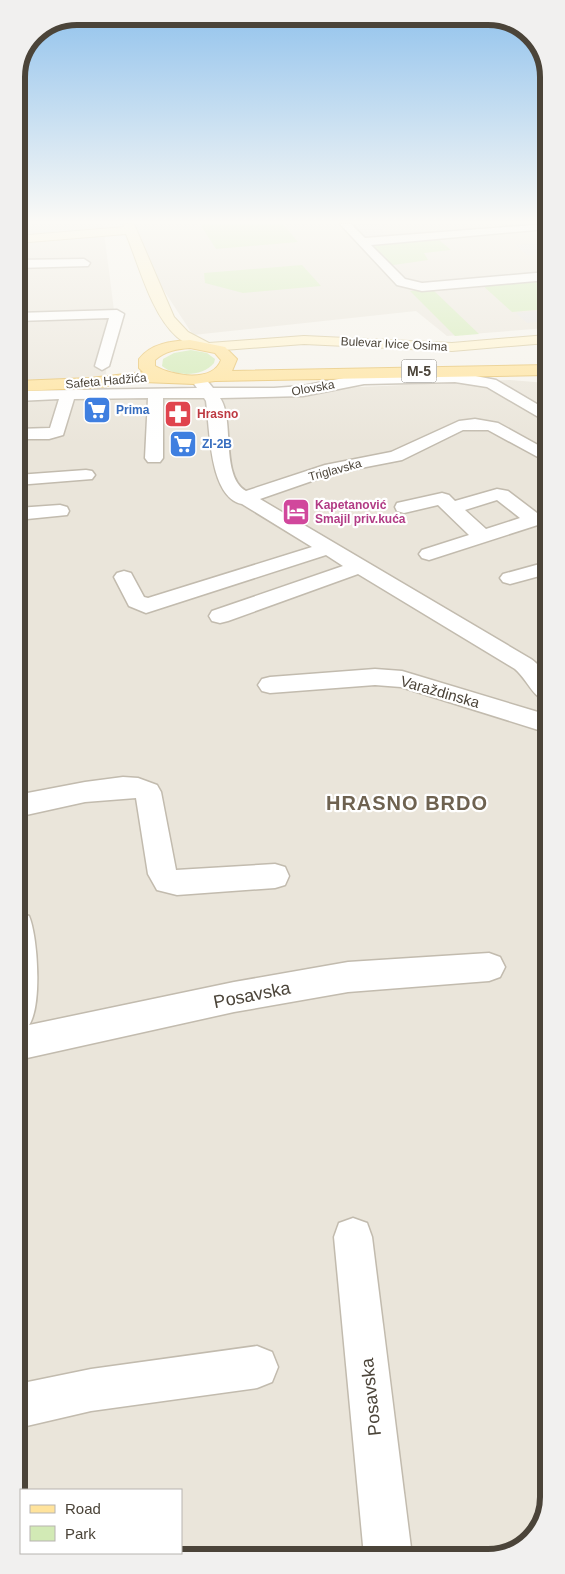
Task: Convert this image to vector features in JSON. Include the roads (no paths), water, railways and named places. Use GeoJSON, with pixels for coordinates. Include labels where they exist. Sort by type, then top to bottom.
{"type":"FeatureCollection","features":[{"type":"Feature","properties":{"kind":"main road"},"geometry":{"type":"LineString","coordinates":[[159,297],[168,319],[183,335],[207,346]]}},
{"type":"Feature","properties":{"kind":"main road"},"geometry":{"type":"LineString","coordinates":[[165,348],[168,339],[168,319]]}},
{"type":"Feature","properties":{"kind":"main road","name":"Bulevar Ivice Osima"},"geometry":{"type":"LineString","coordinates":[[207,346],[304,340],[452,347],[540,340]]}},
{"type":"Feature","properties":{"kind":"main road","name":"M-5"},"geometry":{"type":"LineString","coordinates":[[146,362],[154,353],[165,348],[190,344],[220,350],[229,362],[248,371],[290,374]]}},
{"type":"Feature","properties":{"kind":"main road","name":"Bulevar Ivice Osima"},"geometry":{"type":"LineString","coordinates":[[229,362],[246,352],[286,348],[460,354],[540,348]]}},
{"type":"Feature","properties":{"kind":"main road"},"geometry":{"type":"LineString","coordinates":[[146,362],[147,368],[153,374],[163,378]]}},
{"type":"Feature","properties":{"kind":"main road","name":"Safeta Hadžića"},"geometry":{"type":"LineString","coordinates":[[25,407],[50,385],[118,373],[146,362]]}},
{"type":"Feature","properties":{"kind":"main road"},"geometry":{"type":"LineString","coordinates":[[205,378],[219,373],[229,362]]}},
{"type":"Feature","properties":{"kind":"main road","name":"M-5"},"geometry":{"type":"LineString","coordinates":[[163,378],[540,370]]}},
{"type":"Feature","properties":{"kind":"main road","name":"Safeta Hadžića"},"geometry":{"type":"LineString","coordinates":[[50,385],[143,377],[163,378]]}},
{"type":"Feature","properties":{"kind":"street"},"geometry":{"type":"LineString","coordinates":[[25,317],[117,314],[102,366]]}},
{"type":"Feature","properties":{"kind":"street"},"geometry":{"type":"LineString","coordinates":[[290,374],[303,391]]}},
{"type":"Feature","properties":{"kind":"street","name":"Olovska"},"geometry":{"type":"LineString","coordinates":[[25,409],[68,394],[211,394],[303,391],[364,379],[445,376],[469,378],[498,386],[517,401],[540,413]]}},
{"type":"Feature","properties":{"kind":"street"},"geometry":{"type":"LineString","coordinates":[[205,378],[214,401],[224,471],[230,490],[242,499],[329,548],[523,664],[532,671],[540,682]]}},
{"type":"Feature","properties":{"kind":"street"},"geometry":{"type":"LineString","coordinates":[[25,415],[49,434],[57,431],[68,394]]}},
{"type":"Feature","properties":{"kind":"street"},"geometry":{"type":"LineString","coordinates":[[154,458],[154,402],[157,394]]}},
{"type":"Feature","properties":{"kind":"street","name":"Triglavska"},"geometry":{"type":"LineString","coordinates":[[242,499],[331,469],[396,456],[458,426],[467,424],[492,426],[540,454]]}},
{"type":"Feature","properties":{"kind":"street"},"geometry":{"type":"LineString","coordinates":[[25,435],[28,449]]}},
{"type":"Feature","properties":{"kind":"street"},"geometry":{"type":"LineString","coordinates":[[25,479],[86,475]]}},
{"type":"Feature","properties":{"kind":"street"},"geometry":{"type":"LineString","coordinates":[[452,508],[497,494],[502,495],[540,517]]}},
{"type":"Feature","properties":{"kind":"street"},"geometry":{"type":"LineString","coordinates":[[404,507],[438,498],[445,501],[483,537]]}},
{"type":"Feature","properties":{"kind":"street"},"geometry":{"type":"LineString","coordinates":[[25,513],[60,511]]}},
{"type":"Feature","properties":{"kind":"street"},"geometry":{"type":"LineString","coordinates":[[429,554],[540,518]]}},
{"type":"Feature","properties":{"kind":"street"},"geometry":{"type":"LineString","coordinates":[[124,577],[136,601],[146,606],[329,548]]}},
{"type":"Feature","properties":{"kind":"street"},"geometry":{"type":"LineString","coordinates":[[220,616],[359,567]]}},
{"type":"Feature","properties":{"kind":"street"},"geometry":{"type":"LineString","coordinates":[[510,578],[540,570]]}},
{"type":"Feature","properties":{"kind":"street","name":"Varaždinska"},"geometry":{"type":"LineString","coordinates":[[270,685],[375,677],[402,679],[540,722]]}},
{"type":"Feature","properties":{"kind":"street"},"geometry":{"type":"LineString","coordinates":[[25,804],[104,789],[135,786],[143,788],[148,792],[162,874],[167,881],[177,883],[275,876]]}},
{"type":"Feature","properties":{"kind":"street","name":"Posavska"},"geometry":{"type":"LineString","coordinates":[[25,1042],[234,997],[348,977],[489,967]]}},
{"type":"Feature","properties":{"kind":"street","name":"Posavska"},"geometry":{"type":"LineString","coordinates":[[354,1237],[387,1549]]}},
{"type":"Feature","properties":{"kind":"street"},"geometry":{"type":"LineString","coordinates":[[25,1404],[91,1390],[257,1367]]}},
{"type":"Feature","properties":{"kind":"place","name":"Prima"},"geometry":{"type":"Point","coordinates":[97,410]}},
{"type":"Feature","properties":{"kind":"place","name":"Hrasno"},"geometry":{"type":"Point","coordinates":[178,414]}},
{"type":"Feature","properties":{"kind":"place","name":"ZI-2B"},"geometry":{"type":"Point","coordinates":[183,444]}},
{"type":"Feature","properties":{"kind":"place","name":"Kapetanović Smajil priv.kuća"},"geometry":{"type":"Point","coordinates":[296,512]}},
{"type":"Feature","properties":{"kind":"district","name":"HRASNO BRDO"},"geometry":{"type":"Point","coordinates":[407,803]}}]}
